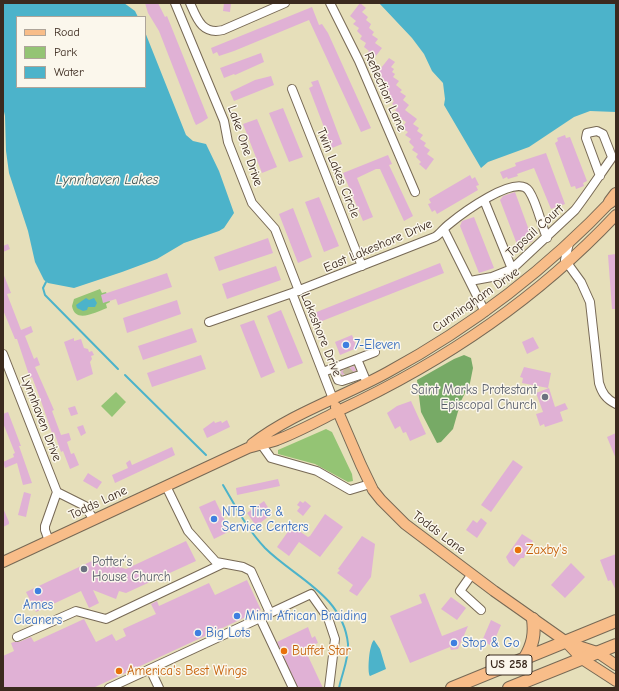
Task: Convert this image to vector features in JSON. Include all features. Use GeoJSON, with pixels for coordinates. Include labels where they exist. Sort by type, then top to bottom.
{"type":"FeatureCollection","features":[{"type":"Feature","properties":{"kind":"highway"},"geometry":{"type":"LineString","coordinates":[[525,658],[533,640],[533,619]]}},
{"type":"Feature","properties":{"kind":"highway","name":"US 258"},"geometry":{"type":"LineString","coordinates":[[452,688],[616,621]]}},
{"type":"Feature","properties":{"kind":"highway","name":"US 258"},"geometry":{"type":"LineString","coordinates":[[509,688],[616,645]]}},
{"type":"Feature","properties":{"kind":"main road","name":"Cunningham Drive"},"geometry":{"type":"LineString","coordinates":[[333,399],[365,378],[437,344],[517,289],[569,243],[614,197]]}},
{"type":"Feature","properties":{"kind":"main road","name":"Cunningham Drive"},"geometry":{"type":"LineString","coordinates":[[337,412],[387,387],[476,335],[528,296],[567,264],[616,215]]}},
{"type":"Feature","properties":{"kind":"main road","name":"Todds Lane"},"geometry":{"type":"LineString","coordinates":[[248,448],[270,430],[333,399],[337,412],[370,484],[381,500],[405,524],[565,641]]}},
{"type":"Feature","properties":{"kind":"main road","name":"Todds Lane"},"geometry":{"type":"LineString","coordinates":[[3,562],[248,448],[277,440],[337,412]]}},
{"type":"Feature","properties":{"kind":"main road"},"geometry":{"type":"LineString","coordinates":[[565,641],[597,652],[616,664]]}},
{"type":"Feature","properties":{"kind":"main road"},"geometry":{"type":"LineString","coordinates":[[565,641],[582,658],[616,682]]}},
{"type":"Feature","properties":{"kind":"street","name":"Lake One Drive"},"geometry":{"type":"LineString","coordinates":[[175,3],[224,121],[228,142],[252,203],[275,229],[296,292]]}},
{"type":"Feature","properties":{"kind":"street"},"geometry":{"type":"LineString","coordinates":[[190,3],[201,26],[213,31],[223,30],[285,3]]}},
{"type":"Feature","properties":{"kind":"street","name":"Reflection Lane"},"geometry":{"type":"LineString","coordinates":[[330,3],[359,61],[415,192]]}},
{"type":"Feature","properties":{"kind":"street","name":"Twin Lakes Circle"},"geometry":{"type":"LineString","coordinates":[[292,89],[362,266]]}},
{"type":"Feature","properties":{"kind":"street","name":"Topsail Court"},"geometry":{"type":"LineString","coordinates":[[470,281],[492,277],[512,269],[547,238],[575,210],[600,176],[612,157],[603,134],[594,131],[587,133],[586,138],[600,176]]}},
{"type":"Feature","properties":{"kind":"street","name":"East Lakeshore Drive"},"geometry":{"type":"LineString","coordinates":[[296,292],[434,237],[484,200],[510,188],[520,186],[529,191],[547,238]]}},
{"type":"Feature","properties":{"kind":"street"},"geometry":{"type":"LineString","coordinates":[[484,200],[512,269]]}},
{"type":"Feature","properties":{"kind":"street"},"geometry":{"type":"LineString","coordinates":[[444,230],[485,312]]}},
{"type":"Feature","properties":{"kind":"street"},"geometry":{"type":"LineString","coordinates":[[569,243],[565,257],[567,264],[587,291],[592,318],[598,383],[602,393],[608,400],[616,404]]}},
{"type":"Feature","properties":{"kind":"street","name":"Lakeshore Drive"},"geometry":{"type":"LineString","coordinates":[[209,322],[296,292],[333,399]]}},
{"type":"Feature","properties":{"kind":"street"},"geometry":{"type":"LineString","coordinates":[[333,368],[338,380],[346,381],[348,371],[356,359],[375,352]]}},
{"type":"Feature","properties":{"kind":"street","name":"Lynnhaven Drive"},"geometry":{"type":"LineString","coordinates":[[3,354],[57,492]]}},
{"type":"Feature","properties":{"kind":"street"},"geometry":{"type":"LineString","coordinates":[[356,359],[365,378]]}},
{"type":"Feature","properties":{"kind":"street"},"geometry":{"type":"LineString","coordinates":[[323,372],[333,368],[348,371],[365,378]]}},
{"type":"Feature","properties":{"kind":"street"},"geometry":{"type":"LineString","coordinates":[[261,444],[271,458],[317,471],[350,490],[370,484]]}},
{"type":"Feature","properties":{"kind":"street"},"geometry":{"type":"LineString","coordinates":[[166,486],[188,532],[216,562],[243,567],[251,571],[270,613]]}},
{"type":"Feature","properties":{"kind":"street"},"geometry":{"type":"LineString","coordinates":[[49,541],[45,530],[57,492],[85,506],[94,520]]}},
{"type":"Feature","properties":{"kind":"street"},"geometry":{"type":"LineString","coordinates":[[17,637],[76,611],[106,619],[222,564]]}},
{"type":"Feature","properties":{"kind":"street"},"geometry":{"type":"LineString","coordinates":[[472,574],[460,591],[481,610]]}},
{"type":"Feature","properties":{"kind":"street"},"geometry":{"type":"LineString","coordinates":[[109,688],[311,594],[328,618],[335,639],[329,688]]}},
{"type":"Feature","properties":{"kind":"street"},"geometry":{"type":"LineString","coordinates":[[260,618],[293,688]]}},
{"type":"Feature","properties":{"kind":"street"},"geometry":{"type":"LineString","coordinates":[[150,669],[159,688]]}},
{"type":"Feature","properties":{"kind":"green space"},"geometry":{"type":"Polygon","coordinates":[[[100,289],[102,293],[106,292],[110,302],[106,304],[107,308],[92,314],[81,316],[74,311],[72,306],[74,299],[100,289]]]}},
{"type":"Feature","properties":{"kind":"green space"},"geometry":{"type":"Polygon","coordinates":[[[464,355],[471,358],[473,368],[470,383],[461,401],[453,429],[441,442],[437,443],[421,412],[417,380],[464,355]]]}},
{"type":"Feature","properties":{"kind":"green space"},"geometry":{"type":"Polygon","coordinates":[[[116,392],[126,402],[112,417],[101,406],[116,392]]]}},
{"type":"Feature","properties":{"kind":"green space"},"geometry":{"type":"Polygon","coordinates":[[[326,429],[332,432],[352,474],[353,481],[348,482],[315,464],[278,454],[278,450],[326,429]]]}},
{"type":"Feature","properties":{"kind":"water","name":"Lynnhaven Lakes"},"geometry":{"type":"Polygon","coordinates":[[[3,3],[124,3],[135,11],[138,16],[16,16],[16,88],[146,88],[146,35],[186,135],[193,141],[206,144],[219,171],[234,213],[224,228],[219,231],[184,243],[157,259],[74,288],[48,283],[44,280],[35,262],[28,231],[9,173],[3,107],[3,3]]]}},
{"type":"Feature","properties":{"kind":"water"},"geometry":{"type":"Polygon","coordinates":[[[379,3],[616,3],[616,112],[590,111],[574,117],[529,147],[488,162],[481,168],[444,105],[445,99],[443,83],[432,71],[424,54],[412,38],[379,3]]]}},
{"type":"Feature","properties":{"kind":"water"},"geometry":{"type":"Polygon","coordinates":[[[86,298],[89,300],[94,298],[97,303],[95,307],[88,307],[87,310],[83,311],[77,308],[76,305],[86,298]]]}},
{"type":"Feature","properties":{"kind":"water"},"geometry":{"type":"Polygon","coordinates":[[[374,640],[380,649],[386,669],[370,676],[369,658],[374,640]]]}},
{"type":"Feature","properties":{"kind":"building"},"geometry":{"type":"Polygon","coordinates":[[[145,3],[158,3],[165,17],[167,16],[208,118],[196,125],[159,31],[148,13],[145,3]]]}},
{"type":"Feature","properties":{"kind":"building"},"geometry":{"type":"Polygon","coordinates":[[[224,3],[231,3],[230,12],[223,11],[224,3]]]}},
{"type":"Feature","properties":{"kind":"building"},"geometry":{"type":"Polygon","coordinates":[[[360,3],[366,8],[362,12],[368,17],[366,20],[371,24],[369,28],[374,32],[372,35],[378,39],[375,43],[382,48],[372,61],[368,58],[370,56],[367,53],[369,51],[364,47],[366,43],[360,39],[362,36],[357,31],[359,28],[353,24],[356,21],[350,16],[360,3]]]}},
{"type":"Feature","properties":{"kind":"building"},"geometry":{"type":"Polygon","coordinates":[[[312,7],[319,25],[322,24],[328,33],[371,128],[361,132],[309,20],[234,51],[219,56],[217,52],[213,54],[211,48],[312,7]]]}},
{"type":"Feature","properties":{"kind":"building"},"geometry":{"type":"Polygon","coordinates":[[[261,53],[264,62],[235,75],[234,74],[224,78],[220,68],[261,53]]]}},
{"type":"Feature","properties":{"kind":"building"},"geometry":{"type":"Polygon","coordinates":[[[389,58],[395,62],[391,67],[394,69],[392,72],[395,74],[393,77],[399,81],[396,85],[402,90],[400,92],[406,96],[403,100],[409,105],[405,110],[417,119],[413,124],[419,128],[417,131],[423,135],[420,139],[426,143],[424,146],[430,150],[427,154],[434,159],[426,170],[419,164],[421,162],[416,157],[418,154],[412,150],[414,147],[409,142],[411,139],[405,135],[408,132],[402,128],[406,122],[397,116],[399,113],[395,111],[397,108],[392,104],[394,101],[388,97],[390,93],[384,89],[386,85],[381,81],[383,78],[377,73],[389,58]]]}},
{"type":"Feature","properties":{"kind":"building"},"geometry":{"type":"Polygon","coordinates":[[[271,76],[274,85],[234,101],[230,92],[255,80],[271,76]]]}},
{"type":"Feature","properties":{"kind":"building"},"geometry":{"type":"Polygon","coordinates":[[[318,80],[342,144],[332,148],[309,88],[313,86],[311,82],[318,80]]]}},
{"type":"Feature","properties":{"kind":"building"},"geometry":{"type":"Polygon","coordinates":[[[283,108],[303,157],[289,162],[269,113],[283,108]]]}},
{"type":"Feature","properties":{"kind":"building"},"geometry":{"type":"Polygon","coordinates":[[[257,119],[277,167],[262,173],[243,124],[257,119]]]}},
{"type":"Feature","properties":{"kind":"building"},"geometry":{"type":"Polygon","coordinates":[[[565,135],[566,138],[570,137],[587,181],[583,183],[584,186],[576,189],[575,186],[571,187],[555,143],[558,141],[557,138],[565,135]]]}},
{"type":"Feature","properties":{"kind":"building"},"geometry":{"type":"Polygon","coordinates":[[[546,153],[565,204],[551,209],[534,168],[508,179],[507,177],[503,179],[500,172],[516,166],[515,163],[546,153]]]}},
{"type":"Feature","properties":{"kind":"building"},"geometry":{"type":"Polygon","coordinates":[[[388,155],[392,164],[389,165],[413,216],[404,221],[380,169],[376,169],[357,178],[373,217],[363,221],[343,173],[388,155]]]}},
{"type":"Feature","properties":{"kind":"building"},"geometry":{"type":"Polygon","coordinates":[[[470,175],[472,179],[475,177],[479,185],[476,186],[478,190],[437,214],[435,210],[432,212],[428,204],[431,203],[429,199],[470,175]]]}},
{"type":"Feature","properties":{"kind":"building"},"geometry":{"type":"Polygon","coordinates":[[[515,192],[533,241],[518,247],[500,200],[503,196],[515,192]]]}},
{"type":"Feature","properties":{"kind":"building"},"geometry":{"type":"Polygon","coordinates":[[[319,197],[339,246],[324,252],[305,202],[319,197]]]}},
{"type":"Feature","properties":{"kind":"building"},"geometry":{"type":"Polygon","coordinates":[[[293,208],[312,257],[298,263],[279,214],[293,208]]]}},
{"type":"Feature","properties":{"kind":"building"},"geometry":{"type":"Polygon","coordinates":[[[474,217],[494,268],[479,273],[460,226],[462,221],[474,217]]]}},
{"type":"Feature","properties":{"kind":"building"},"geometry":{"type":"Polygon","coordinates":[[[268,238],[273,253],[219,271],[214,257],[268,238]]]}},
{"type":"Feature","properties":{"kind":"building"},"geometry":{"type":"Polygon","coordinates":[[[8,244],[10,249],[3,252],[3,246],[8,244]]]}},
{"type":"Feature","properties":{"kind":"building"},"geometry":{"type":"Polygon","coordinates":[[[616,254],[616,309],[612,309],[608,255],[616,254]]]}},
{"type":"Feature","properties":{"kind":"building"},"geometry":{"type":"Polygon","coordinates":[[[440,263],[444,273],[317,323],[314,313],[440,263]]]}},
{"type":"Feature","properties":{"kind":"building"},"geometry":{"type":"Polygon","coordinates":[[[276,266],[281,280],[227,299],[222,284],[276,266]]]}},
{"type":"Feature","properties":{"kind":"building"},"geometry":{"type":"Polygon","coordinates":[[[3,273],[11,293],[7,294],[21,330],[31,326],[33,332],[25,336],[34,359],[37,357],[40,365],[35,367],[54,410],[52,411],[61,435],[69,433],[71,440],[67,442],[71,454],[74,453],[79,465],[70,469],[63,451],[61,452],[54,432],[52,433],[32,377],[30,378],[17,339],[15,339],[3,310],[3,273]]]}},
{"type":"Feature","properties":{"kind":"building"},"geometry":{"type":"Polygon","coordinates":[[[167,273],[172,287],[118,305],[116,299],[103,303],[101,295],[167,273]]]}},
{"type":"Feature","properties":{"kind":"building"},"geometry":{"type":"Polygon","coordinates":[[[177,300],[181,314],[127,333],[123,318],[177,300]]]}},
{"type":"Feature","properties":{"kind":"building"},"geometry":{"type":"Polygon","coordinates":[[[281,310],[303,363],[288,369],[267,316],[281,310]]]}},
{"type":"Feature","properties":{"kind":"building"},"geometry":{"type":"Polygon","coordinates":[[[254,320],[275,372],[261,378],[240,325],[254,320]]]}},
{"type":"Feature","properties":{"kind":"building"},"geometry":{"type":"Polygon","coordinates":[[[192,328],[197,342],[143,360],[138,346],[192,328]]]}},
{"type":"Feature","properties":{"kind":"building","name":"7-Eleven"},"geometry":{"type":"Polygon","coordinates":[[[352,335],[357,348],[340,355],[335,342],[352,335]]]}},
{"type":"Feature","properties":{"kind":"building"},"geometry":{"type":"Polygon","coordinates":[[[533,337],[539,348],[527,354],[522,342],[533,337]]]}},
{"type":"Feature","properties":{"kind":"building"},"geometry":{"type":"Polygon","coordinates":[[[74,338],[74,341],[81,339],[84,348],[88,349],[89,352],[92,351],[94,355],[91,356],[92,359],[90,362],[93,374],[77,381],[64,342],[74,338]]]}},
{"type":"Feature","properties":{"kind":"building"},"geometry":{"type":"Polygon","coordinates":[[[201,355],[206,369],[152,387],[147,373],[201,355]]]}},
{"type":"Feature","properties":{"kind":"building"},"geometry":{"type":"Polygon","coordinates":[[[354,366],[356,371],[342,375],[340,371],[354,366]]]}},
{"type":"Feature","properties":{"kind":"building"},"geometry":{"type":"Polygon","coordinates":[[[524,367],[551,373],[548,388],[522,383],[523,378],[520,377],[524,367]]]}},
{"type":"Feature","properties":{"kind":"building"},"geometry":{"type":"Polygon","coordinates":[[[549,388],[555,407],[565,403],[568,409],[560,412],[563,421],[545,427],[544,424],[540,426],[536,414],[543,412],[536,393],[549,388]]]}},
{"type":"Feature","properties":{"kind":"building"},"geometry":{"type":"Polygon","coordinates":[[[411,401],[426,434],[410,441],[406,432],[403,433],[400,426],[395,429],[387,413],[397,406],[411,401]]]}},
{"type":"Feature","properties":{"kind":"building"},"geometry":{"type":"Polygon","coordinates":[[[75,406],[78,414],[71,416],[68,408],[75,406]]]}},
{"type":"Feature","properties":{"kind":"building"},"geometry":{"type":"Polygon","coordinates":[[[8,412],[21,446],[19,446],[32,483],[23,485],[17,463],[5,468],[3,462],[14,457],[13,454],[15,453],[3,423],[3,414],[8,412]]]}},
{"type":"Feature","properties":{"kind":"building"},"geometry":{"type":"Polygon","coordinates":[[[227,420],[230,427],[207,438],[203,429],[214,421],[215,423],[221,421],[222,423],[227,420]]]}},
{"type":"Feature","properties":{"kind":"building"},"geometry":{"type":"Polygon","coordinates":[[[83,425],[86,433],[81,436],[77,427],[83,425]]]}},
{"type":"Feature","properties":{"kind":"building"},"geometry":{"type":"Polygon","coordinates":[[[616,433],[616,459],[607,437],[616,433]]]}},
{"type":"Feature","properties":{"kind":"building"},"geometry":{"type":"Polygon","coordinates":[[[172,447],[175,455],[115,483],[112,475],[128,468],[126,463],[130,460],[132,465],[172,447]]]}},
{"type":"Feature","properties":{"kind":"building"},"geometry":{"type":"Polygon","coordinates":[[[513,460],[523,467],[491,512],[481,505],[513,460]]]}},
{"type":"Feature","properties":{"kind":"building"},"geometry":{"type":"Polygon","coordinates":[[[88,473],[102,482],[97,489],[83,481],[88,473]]]}},
{"type":"Feature","properties":{"kind":"building"},"geometry":{"type":"Polygon","coordinates":[[[278,479],[280,486],[237,495],[236,488],[278,479]]]}},
{"type":"Feature","properties":{"kind":"building"},"geometry":{"type":"Polygon","coordinates":[[[24,492],[31,494],[26,517],[18,515],[24,492]]]}},
{"type":"Feature","properties":{"kind":"building","name":"NTB Tire & Service Centers"},"geometry":{"type":"Polygon","coordinates":[[[215,500],[230,531],[214,539],[199,507],[215,500]]]}},
{"type":"Feature","properties":{"kind":"building"},"geometry":{"type":"Polygon","coordinates":[[[264,501],[272,514],[256,526],[247,513],[264,501]]]}},
{"type":"Feature","properties":{"kind":"building"},"geometry":{"type":"Polygon","coordinates":[[[300,501],[303,503],[305,501],[311,506],[303,516],[297,511],[300,507],[297,505],[300,501]]]}},
{"type":"Feature","properties":{"kind":"building"},"geometry":{"type":"Polygon","coordinates":[[[3,508],[9,524],[3,527],[3,508]]]}},
{"type":"Feature","properties":{"kind":"building"},"geometry":{"type":"Polygon","coordinates":[[[325,514],[343,527],[320,557],[299,542],[289,556],[277,547],[292,526],[308,537],[310,536],[325,514]]]}},
{"type":"Feature","properties":{"kind":"building"},"geometry":{"type":"Polygon","coordinates":[[[481,518],[487,523],[477,538],[466,530],[473,520],[477,523],[481,518]]]}},
{"type":"Feature","properties":{"kind":"building","name":"Zaxby's"},"geometry":{"type":"Polygon","coordinates":[[[522,534],[533,541],[524,558],[521,558],[514,567],[509,563],[506,557],[522,534]]]}},
{"type":"Feature","properties":{"kind":"building"},"geometry":{"type":"Polygon","coordinates":[[[362,536],[375,544],[371,577],[357,596],[349,591],[353,585],[337,573],[340,570],[338,569],[362,536]]]}},
{"type":"Feature","properties":{"kind":"building"},"geometry":{"type":"Polygon","coordinates":[[[186,541],[196,561],[126,593],[119,591],[116,599],[93,590],[99,603],[89,608],[81,591],[36,612],[26,592],[96,559],[126,569],[186,541]]]}},
{"type":"Feature","properties":{"kind":"building"},"geometry":{"type":"Polygon","coordinates":[[[616,554],[616,591],[611,580],[608,581],[600,560],[616,554]]]}},
{"type":"Feature","properties":{"kind":"building"},"geometry":{"type":"Polygon","coordinates":[[[571,563],[585,577],[565,598],[551,585],[571,563]]]}},
{"type":"Feature","properties":{"kind":"building"},"geometry":{"type":"Polygon","coordinates":[[[247,580],[261,610],[93,688],[3,688],[3,656],[14,651],[11,643],[19,642],[31,637],[34,642],[84,619],[96,642],[112,634],[116,641],[126,636],[123,629],[156,614],[151,604],[157,601],[159,606],[209,583],[215,595],[247,580]]]}},
{"type":"Feature","properties":{"kind":"building"},"geometry":{"type":"Polygon","coordinates":[[[425,593],[442,636],[468,626],[458,649],[451,650],[450,647],[410,663],[390,616],[422,603],[419,595],[425,593]]]}},
{"type":"Feature","properties":{"kind":"building"},"geometry":{"type":"Polygon","coordinates":[[[451,597],[466,608],[457,620],[441,609],[451,597]]]}},
{"type":"Feature","properties":{"kind":"building"},"geometry":{"type":"Polygon","coordinates":[[[491,620],[501,625],[492,646],[482,641],[491,620]]]}},
{"type":"Feature","properties":{"kind":"building"},"geometry":{"type":"Polygon","coordinates":[[[308,627],[312,638],[315,636],[318,643],[315,644],[319,651],[308,656],[323,688],[298,688],[277,642],[308,627]]]}},
{"type":"Feature","properties":{"kind":"waterway"},"geometry":{"type":"LineString","coordinates":[[46,282],[43,288],[45,295],[118,369]]}},
{"type":"Feature","properties":{"kind":"waterway"},"geometry":{"type":"LineString","coordinates":[[125,375],[206,455]]}},
{"type":"Feature","properties":{"kind":"waterway"},"geometry":{"type":"LineString","coordinates":[[223,485],[247,526],[265,548],[316,589],[337,613],[344,627],[348,644],[346,661],[339,688]]}},
{"type":"Feature","properties":{"kind":"tunnel"},"geometry":{"type":"LineString","coordinates":[[345,369],[351,375]]}},
{"type":"Feature","properties":{"kind":"place","name":"7-Eleven"},"geometry":{"type":"Point","coordinates":[346,345]}},
{"type":"Feature","properties":{"kind":"place","name":"Saint Marks Protestant Episcopal Church"},"geometry":{"type":"Point","coordinates":[545,397]}},
{"type":"Feature","properties":{"kind":"place","name":"NTB Tire & Service Centers"},"geometry":{"type":"Point","coordinates":[214,519]}},
{"type":"Feature","properties":{"kind":"place","name":"Zaxby's"},"geometry":{"type":"Point","coordinates":[518,550]}},
{"type":"Feature","properties":{"kind":"place","name":"Potter’s House Church"},"geometry":{"type":"Point","coordinates":[84,569]}},
{"type":"Feature","properties":{"kind":"place","name":"Ames Cleaners"},"geometry":{"type":"Point","coordinates":[38,591]}},
{"type":"Feature","properties":{"kind":"place","name":"Mimi African Braiding"},"geometry":{"type":"Point","coordinates":[237,616]}},
{"type":"Feature","properties":{"kind":"place","name":"Big Lots"},"geometry":{"type":"Point","coordinates":[198,633]}},
{"type":"Feature","properties":{"kind":"place","name":"Stop & Go"},"geometry":{"type":"Point","coordinates":[454,643]}},
{"type":"Feature","properties":{"kind":"place","name":"Buffet Star"},"geometry":{"type":"Point","coordinates":[284,651]}},
{"type":"Feature","properties":{"kind":"place","name":"America's Best Wings"},"geometry":{"type":"Point","coordinates":[119,671]}}]}
